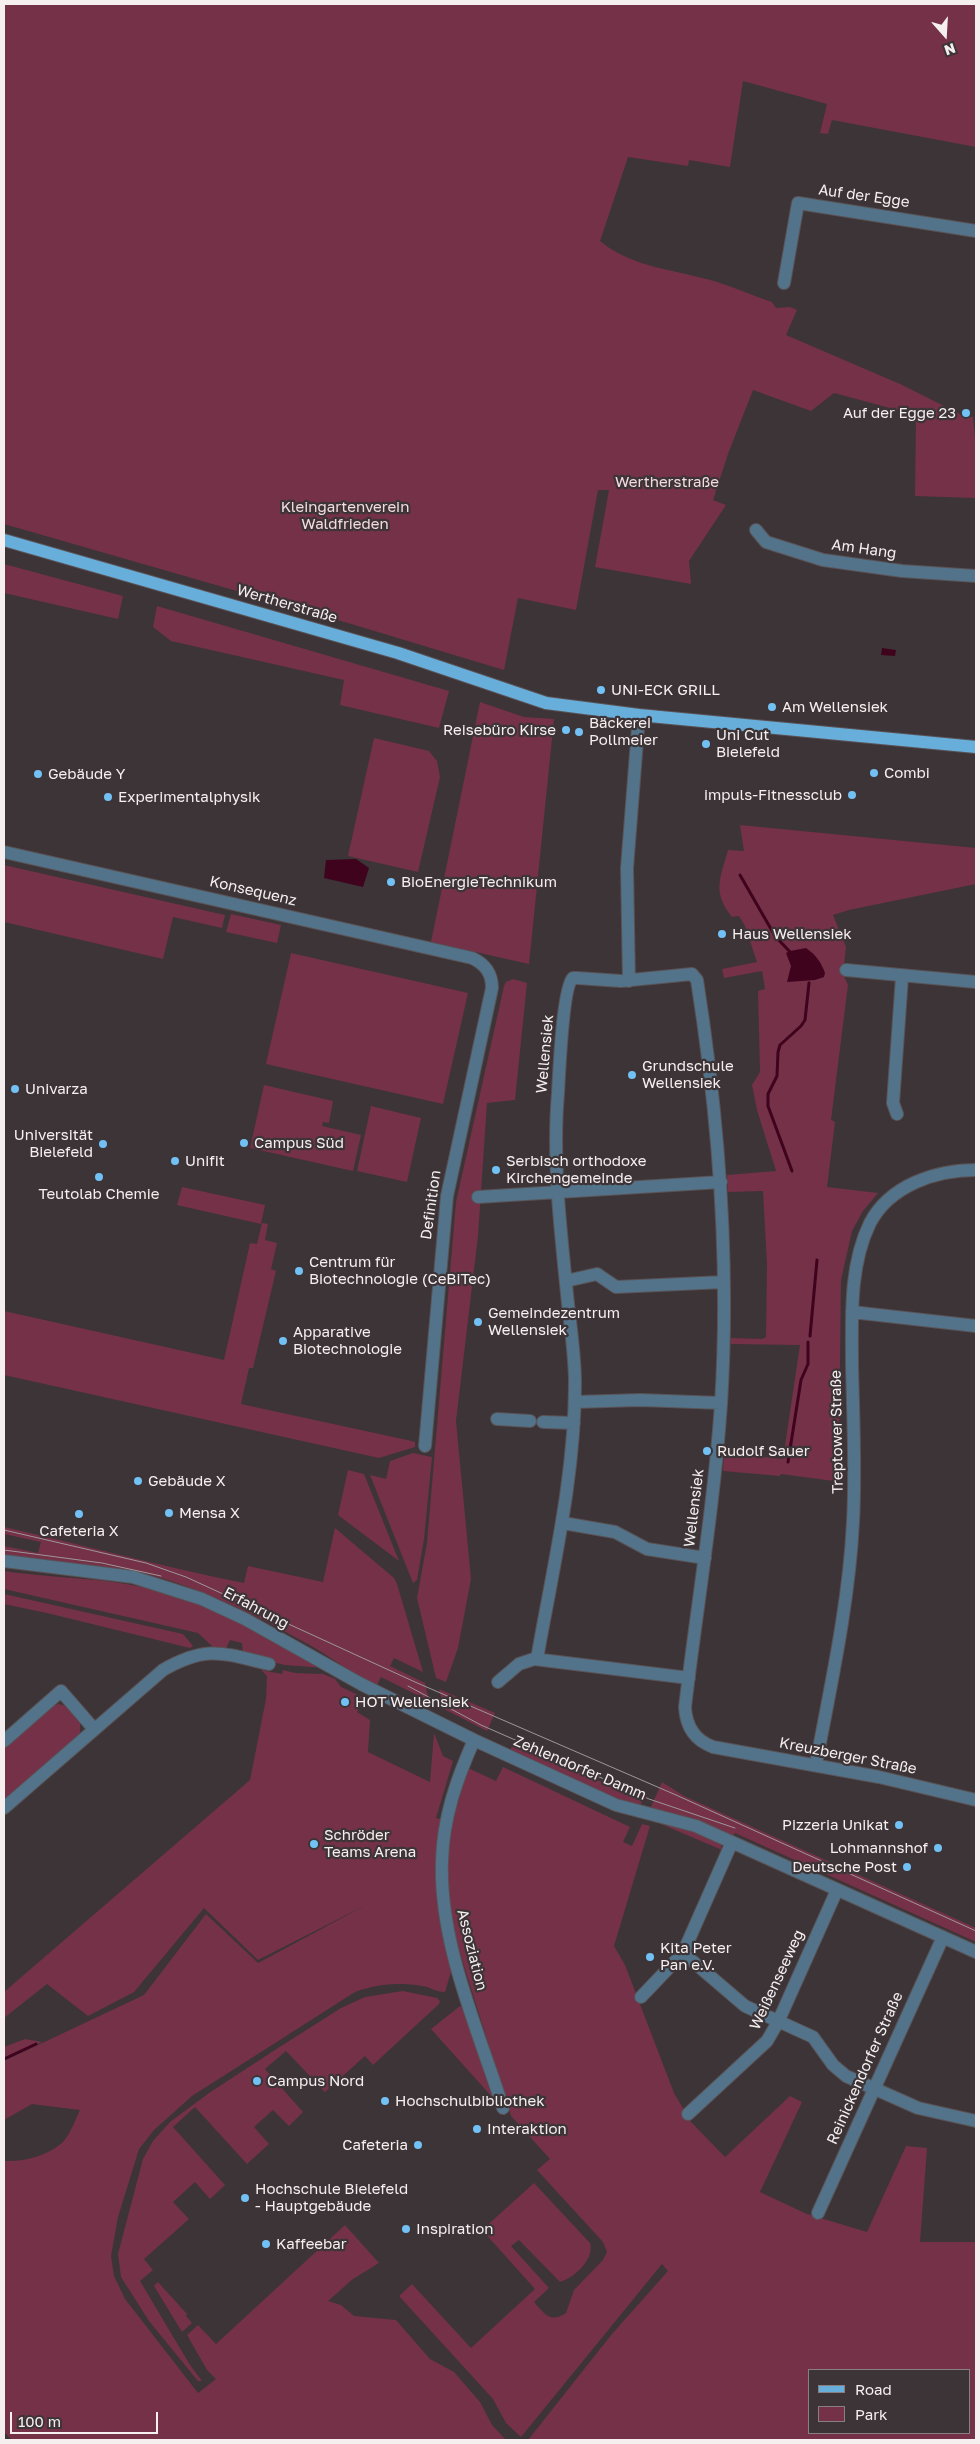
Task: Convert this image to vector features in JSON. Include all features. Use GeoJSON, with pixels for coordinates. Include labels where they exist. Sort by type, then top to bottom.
{"type":"FeatureCollection","features":[{"type":"Feature","properties":{"kind":"main road","name":"Wertherstraße"},"geometry":{"type":"LineString","coordinates":[[4,540],[398,653],[546,703],[639,715],[976,747]]}},
{"type":"Feature","properties":{"kind":"street","name":"Auf der Egge"},"geometry":{"type":"LineString","coordinates":[[784,283],[798,203],[976,230]]}},
{"type":"Feature","properties":{"kind":"street","name":"Am Hang"},"geometry":{"type":"LineString","coordinates":[[756,530],[766,542],[823,560],[902,571],[976,576]]}},
{"type":"Feature","properties":{"kind":"street"},"geometry":{"type":"LineString","coordinates":[[629,981],[628,847],[639,715]]}},
{"type":"Feature","properties":{"kind":"street","name":"Konsequenz"},"geometry":{"type":"LineString","coordinates":[[4,852],[472,958],[486,967],[489,973]]}},
{"type":"Feature","properties":{"kind":"street"},"geometry":{"type":"LineString","coordinates":[[846,970],[976,982]]}},
{"type":"Feature","properties":{"kind":"street","name":"Definition"},"geometry":{"type":"LineString","coordinates":[[425,1446],[447,1196],[492,988],[489,973]]}},
{"type":"Feature","properties":{"kind":"street","name":"Wellensiek"},"geometry":{"type":"LineString","coordinates":[[537,1659],[563,1523],[571,1462],[575,1402],[575,1369],[557,1192],[555,1122],[569,983],[573,978],[629,981],[688,973],[696,976],[711,1076],[721,1182],[724,1282],[721,1403],[705,1558],[685,1707],[688,1725],[698,1740],[712,1747]]}},
{"type":"Feature","properties":{"kind":"street"},"geometry":{"type":"LineString","coordinates":[[897,1114],[893,1103],[902,976]]}},
{"type":"Feature","properties":{"kind":"street","name":"Treptower Straße"},"geometry":{"type":"LineString","coordinates":[[816,1764],[840,1632],[853,1523],[852,1312],[857,1262],[871,1221],[888,1199],[914,1183],[935,1175],[959,1170],[976,1170]]}},
{"type":"Feature","properties":{"kind":"street"},"geometry":{"type":"LineString","coordinates":[[478,1197],[721,1182]]}},
{"type":"Feature","properties":{"kind":"street"},"geometry":{"type":"LineString","coordinates":[[566,1281],[597,1274],[616,1287],[724,1282]]}},
{"type":"Feature","properties":{"kind":"street"},"geometry":{"type":"LineString","coordinates":[[852,1312],[976,1326]]}},
{"type":"Feature","properties":{"kind":"street"},"geometry":{"type":"LineString","coordinates":[[575,1402],[640,1400],[721,1403]]}},
{"type":"Feature","properties":{"kind":"street"},"geometry":{"type":"LineString","coordinates":[[497,1419],[530,1421]]}},
{"type":"Feature","properties":{"kind":"street"},"geometry":{"type":"LineString","coordinates":[[543,1422],[574,1423]]}},
{"type":"Feature","properties":{"kind":"street","name":"Wellensiek"},"geometry":{"type":"LineString","coordinates":[[563,1523],[615,1532],[647,1549],[705,1558]]}},
{"type":"Feature","properties":{"kind":"street","name":"Erfahrung"},"geometry":{"type":"LineString","coordinates":[[4,1562],[133,1577],[189,1594],[231,1612],[353,1680],[474,1740]]}},
{"type":"Feature","properties":{"kind":"street"},"geometry":{"type":"LineString","coordinates":[[4,1808],[163,1670],[183,1658],[208,1652],[234,1652],[269,1664]]}},
{"type":"Feature","properties":{"kind":"street"},"geometry":{"type":"LineString","coordinates":[[498,1682],[519,1664],[537,1659],[688,1678]]}},
{"type":"Feature","properties":{"kind":"street"},"geometry":{"type":"LineString","coordinates":[[4,1741],[61,1691],[94,1729]]}},
{"type":"Feature","properties":{"kind":"street","name":"Zehlendorfer Damm"},"geometry":{"type":"LineString","coordinates":[[474,1740],[616,1805],[642,1814],[690,1824],[976,1952]]}},
{"type":"Feature","properties":{"kind":"street","name":"Assoziation"},"geometry":{"type":"LineString","coordinates":[[474,1740],[460,1773],[450,1806],[443,1844],[442,1881],[452,1951],[503,2108]]}},
{"type":"Feature","properties":{"kind":"street","name":"Kreuzberger Straße"},"geometry":{"type":"LineString","coordinates":[[712,1747],[816,1764],[976,1800]]}},
{"type":"Feature","properties":{"kind":"street"},"geometry":{"type":"LineString","coordinates":[[641,1996],[682,1953],[732,1842]]}},
{"type":"Feature","properties":{"kind":"street","name":"Weißenseeweg"},"geometry":{"type":"LineString","coordinates":[[688,2114],[767,2041],[778,2022],[837,1890]]}},
{"type":"Feature","properties":{"kind":"street","name":"Reinickendorfer Straße"},"geometry":{"type":"LineString","coordinates":[[818,2213],[942,1936]]}},
{"type":"Feature","properties":{"kind":"street"},"geometry":{"type":"LineString","coordinates":[[682,1953],[745,2006],[813,2037],[839,2071],[918,2108],[976,2121]]}},
{"type":"Feature","properties":{"kind":"green space","name":"Kleingartenverein Waldfrieden"},"geometry":{"type":"Polygon","coordinates":[[[4,4],[976,4],[976,147],[832,120],[828,134],[820,133],[827,104],[743,81],[730,167],[689,160],[688,166],[628,157],[600,241],[626,257],[641,263],[724,284],[772,302],[776,308],[790,307],[797,310],[786,335],[900,384],[964,416],[973,417],[976,448],[976,498],[915,496],[916,415],[834,393],[811,411],[753,390],[728,454],[713,500],[726,505],[689,561],[691,584],[595,567],[609,490],[598,490],[576,610],[518,598],[504,670],[4,524],[4,4]]]}},
{"type":"Feature","properties":{"kind":"green space"},"geometry":{"type":"Polygon","coordinates":[[[4,564],[123,596],[118,619],[4,593],[4,564]]]}},
{"type":"Feature","properties":{"kind":"green space"},"geometry":{"type":"Polygon","coordinates":[[[157,606],[449,691],[439,728],[340,705],[344,680],[171,641],[153,627],[157,606]]]}},
{"type":"Feature","properties":{"kind":"green space"},"geometry":{"type":"Polygon","coordinates":[[[480,702],[524,717],[554,719],[529,964],[431,942],[480,702]]]}},
{"type":"Feature","properties":{"kind":"green space"},"geometry":{"type":"Polygon","coordinates":[[[374,738],[429,751],[437,761],[440,777],[418,872],[348,856],[374,738]]]}},
{"type":"Feature","properties":{"kind":"green space"},"geometry":{"type":"Polygon","coordinates":[[[740,825],[976,848],[976,884],[833,915],[846,947],[843,974],[848,985],[831,1120],[835,1122],[827,1187],[878,1193],[863,1211],[852,1231],[841,1280],[839,1449],[841,1482],[781,1474],[780,1476],[723,1471],[724,1453],[783,1459],[800,1345],[731,1344],[731,1338],[762,1339],[766,1337],[767,1265],[763,1191],[728,1192],[727,1175],[776,1171],[757,1110],[752,1085],[760,1072],[758,991],[765,989],[762,971],[724,978],[722,969],[757,962],[745,926],[739,916],[732,917],[722,900],[720,892],[720,877],[728,850],[744,851],[740,825]]]}},
{"type":"Feature","properties":{"kind":"green space"},"geometry":{"type":"Polygon","coordinates":[[[4,865],[225,915],[222,928],[173,917],[163,959],[4,922],[4,865]]]}},
{"type":"Feature","properties":{"kind":"green space"},"geometry":{"type":"Polygon","coordinates":[[[231,914],[281,925],[277,943],[226,932],[231,914]]]}},
{"type":"Feature","properties":{"kind":"green space"},"geometry":{"type":"Polygon","coordinates":[[[291,953],[468,993],[443,1104],[266,1064],[291,953]]]}},
{"type":"Feature","properties":{"kind":"green space"},"geometry":{"type":"Polygon","coordinates":[[[513,979],[527,983],[515,1100],[487,1103],[478,1236],[456,1421],[471,1579],[458,1648],[446,1682],[436,1678],[417,1598],[427,1543],[456,1202],[504,986],[506,982],[513,979]]]}},
{"type":"Feature","properties":{"kind":"green space"},"geometry":{"type":"Polygon","coordinates":[[[264,1085],[333,1101],[329,1123],[323,1122],[322,1126],[361,1135],[353,1171],[250,1148],[264,1085]]]}},
{"type":"Feature","properties":{"kind":"green space"},"geometry":{"type":"Polygon","coordinates":[[[371,1106],[421,1118],[407,1182],[357,1171],[371,1106]]]}},
{"type":"Feature","properties":{"kind":"green space"},"geometry":{"type":"Polygon","coordinates":[[[182,1187],[265,1205],[261,1224],[177,1205],[182,1187]]]}},
{"type":"Feature","properties":{"kind":"green space"},"geometry":{"type":"Polygon","coordinates":[[[262,1223],[268,1224],[265,1240],[277,1243],[271,1269],[276,1271],[253,1368],[249,1368],[241,1404],[407,1440],[415,1442],[415,1447],[379,1458],[4,1375],[4,1311],[224,1360],[250,1243],[257,1244],[262,1223]]]}},
{"type":"Feature","properties":{"kind":"green space"},"geometry":{"type":"Polygon","coordinates":[[[413,1453],[432,1457],[424,1539],[417,1580],[413,1583],[370,1475],[386,1479],[390,1461],[413,1453]]]}},
{"type":"Feature","properties":{"kind":"green space"},"geometry":{"type":"Polygon","coordinates":[[[348,1470],[364,1474],[399,1561],[338,1515],[348,1470]]]}},
{"type":"Feature","properties":{"kind":"green space"},"geometry":{"type":"Polygon","coordinates":[[[4,1527],[244,1583],[248,1566],[323,1582],[335,1528],[394,1578],[423,1672],[394,1658],[390,1666],[425,1683],[429,1701],[381,1677],[376,1687],[315,1648],[272,1625],[237,1607],[183,1585],[125,1570],[44,1561],[4,1554],[4,1546],[38,1553],[41,1542],[4,1534],[4,1527]]]}},
{"type":"Feature","properties":{"kind":"green space"},"geometry":{"type":"Polygon","coordinates":[[[4,1571],[103,1581],[162,1592],[225,1616],[324,1668],[285,1665],[249,1657],[243,1654],[242,1643],[230,1640],[225,1650],[214,1648],[198,1633],[4,1589],[4,1571]]]}},
{"type":"Feature","properties":{"kind":"green space"},"geometry":{"type":"Polygon","coordinates":[[[4,1594],[183,1634],[193,1646],[190,1648],[4,1604],[4,1594]]]}},
{"type":"Feature","properties":{"kind":"green space"},"geometry":{"type":"Polygon","coordinates":[[[261,1670],[282,1674],[283,1670],[295,1673],[323,1674],[335,1679],[341,1687],[365,1698],[357,1712],[370,1720],[368,1752],[430,1782],[434,1733],[443,1756],[453,1761],[436,1818],[441,1819],[436,1860],[437,1902],[451,1972],[445,1992],[422,1986],[396,1984],[372,1987],[355,1992],[192,2096],[154,2130],[139,2149],[118,2217],[111,2256],[114,2276],[125,2299],[198,2393],[216,2379],[207,2370],[187,2335],[198,2325],[216,2344],[345,2225],[379,2263],[353,2279],[328,2301],[341,2305],[354,2316],[396,2320],[430,2359],[454,2372],[480,2402],[492,2425],[506,2440],[12,2440],[4,2432],[4,2161],[35,2157],[57,2147],[68,2135],[80,2110],[32,2104],[4,2120],[4,2061],[144,1995],[206,1914],[258,1963],[366,1905],[258,1960],[204,1908],[134,1992],[88,2016],[47,1984],[4,2018],[4,1992],[250,1780],[266,1699],[267,1676],[261,1670]]]}},
{"type":"Feature","properties":{"kind":"green space"},"geometry":{"type":"Polygon","coordinates":[[[439,1689],[495,1713],[487,1731],[444,1709],[439,1689]]]}},
{"type":"Feature","properties":{"kind":"green space"},"geometry":{"type":"Polygon","coordinates":[[[58,1704],[67,1706],[80,1722],[80,1735],[4,1803],[4,1748],[52,1706],[58,1704]]]}},
{"type":"Feature","properties":{"kind":"green space"},"geometry":{"type":"Polygon","coordinates":[[[513,1744],[643,1800],[639,1807],[617,1801],[510,1751],[513,1744]]]}},
{"type":"Feature","properties":{"kind":"green space"},"geometry":{"type":"Polygon","coordinates":[[[503,1767],[630,1827],[623,1842],[632,1846],[642,1824],[650,1826],[614,1946],[625,1965],[674,2093],[691,2122],[725,2157],[790,2096],[802,2102],[760,2192],[807,2214],[867,2232],[906,2146],[927,2148],[920,2242],[976,2242],[976,2440],[528,2440],[612,2334],[668,2271],[662,2264],[521,2437],[506,2423],[493,2399],[399,2296],[412,2284],[471,2348],[535,2289],[482,2230],[534,2183],[590,2243],[591,2249],[582,2267],[566,2280],[560,2282],[519,2240],[511,2246],[549,2288],[534,2302],[544,2313],[551,2317],[556,2317],[566,2313],[574,2290],[603,2260],[607,2252],[603,2242],[537,2170],[550,2159],[511,2116],[455,1937],[449,1900],[447,1862],[451,1827],[468,1768],[496,1781],[503,1767]]]}},
{"type":"Feature","properties":{"kind":"green space"},"geometry":{"type":"Polygon","coordinates":[[[662,1782],[684,1796],[976,1928],[976,1942],[735,1833],[733,1836],[693,1818],[650,1809],[662,1782]]]}},
{"type":"Feature","properties":{"kind":"green space"},"geometry":{"type":"Polygon","coordinates":[[[654,1821],[676,1824],[720,1841],[722,1850],[654,1821]]]}},
{"type":"Feature","properties":{"kind":"green space"},"geometry":{"type":"Polygon","coordinates":[[[403,1991],[437,1998],[440,2001],[373,2065],[365,2056],[325,2092],[286,2051],[265,2069],[303,2112],[289,2126],[273,2110],[254,2127],[269,2144],[247,2164],[195,2107],[173,2127],[225,2185],[210,2199],[195,2182],[173,2202],[189,2219],[144,2259],[153,2270],[140,2281],[190,2365],[202,2381],[198,2381],[149,2321],[121,2277],[118,2254],[143,2159],[153,2141],[170,2122],[209,2093],[278,2048],[341,2008],[365,1997],[403,1991]]]}},
{"type":"Feature","properties":{"kind":"green space"},"geometry":{"type":"Polygon","coordinates":[[[460,2006],[464,2008],[492,2097],[431,2029],[460,2006]]]}},
{"type":"Feature","properties":{"kind":"green space"},"geometry":{"type":"Polygon","coordinates":[[[25,2039],[42,2042],[4,2058],[4,2047],[25,2039]]]}},
{"type":"Feature","properties":{"kind":"green space"},"geometry":{"type":"Polygon","coordinates":[[[158,2282],[187,2314],[186,2316],[192,2323],[182,2332],[154,2286],[158,2282]]]}},
{"type":"Feature","properties":{"kind":"shaded area"},"geometry":{"type":"Polygon","coordinates":[[[882,648],[896,650],[895,656],[881,655],[882,648]]]}},
{"type":"Feature","properties":{"kind":"shaded area"},"geometry":{"type":"Polygon","coordinates":[[[356,859],[369,868],[363,887],[324,878],[326,860],[356,859]]]}},
{"type":"Feature","properties":{"kind":"shaded area"},"geometry":{"type":"Polygon","coordinates":[[[806,948],[820,962],[825,973],[824,977],[815,980],[787,982],[791,966],[786,953],[806,948]]]}},
{"type":"Feature","properties":{"kind":"waterway"},"geometry":{"type":"LineString","coordinates":[[740,875],[775,936],[791,953]]}},
{"type":"Feature","properties":{"kind":"waterway"},"geometry":{"type":"LineString","coordinates":[[792,1171],[768,1106],[768,1094],[777,1076],[780,1045],[805,1020],[809,983]]}},
{"type":"Feature","properties":{"kind":"waterway"},"geometry":{"type":"LineString","coordinates":[[810,1336],[817,1260]]}},
{"type":"Feature","properties":{"kind":"waterway"},"geometry":{"type":"LineString","coordinates":[[788,1462],[801,1380],[808,1364],[808,1342]]}},
{"type":"Feature","properties":{"kind":"waterway"},"geometry":{"type":"LineString","coordinates":[[4,2059],[36,2044]]}},
{"type":"Feature","properties":{"kind":"tram line"},"geometry":{"type":"LineString","coordinates":[[4,1530],[146,1563],[186,1577],[415,1682],[676,1795],[976,1931]]}},
{"type":"Feature","properties":{"kind":"tram line"},"geometry":{"type":"LineString","coordinates":[[4,1550],[102,1563],[161,1576]]}},
{"type":"Feature","properties":{"kind":"tram line"},"geometry":{"type":"LineString","coordinates":[[408,1686],[481,1725],[649,1799],[735,1828]]}},
{"type":"Feature","properties":{"kind":"place","name":"Auf der Egge 23"},"geometry":{"type":"Point","coordinates":[966,413]}},
{"type":"Feature","properties":{"kind":"place","name":"UNI-ECK GRILL"},"geometry":{"type":"Point","coordinates":[601,690]}},
{"type":"Feature","properties":{"kind":"place","name":"Am Wellensiek"},"geometry":{"type":"Point","coordinates":[772,707]}},
{"type":"Feature","properties":{"kind":"place","name":"Reisebüro Kirse"},"geometry":{"type":"Point","coordinates":[566,730]}},
{"type":"Feature","properties":{"kind":"place","name":"Bäckerei Pollmeier"},"geometry":{"type":"Point","coordinates":[579,732]}},
{"type":"Feature","properties":{"kind":"place","name":"Uni Cut Bielefeld"},"geometry":{"type":"Point","coordinates":[706,744]}},
{"type":"Feature","properties":{"kind":"place","name":"Combi"},"geometry":{"type":"Point","coordinates":[874,773]}},
{"type":"Feature","properties":{"kind":"place","name":"Gebäude Y"},"geometry":{"type":"Point","coordinates":[38,774]}},
{"type":"Feature","properties":{"kind":"place","name":"impuls-Fitnessclub"},"geometry":{"type":"Point","coordinates":[852,795]}},
{"type":"Feature","properties":{"kind":"place","name":"Experimentalphysik"},"geometry":{"type":"Point","coordinates":[108,797]}},
{"type":"Feature","properties":{"kind":"place","name":"BioEnergieTechnikum"},"geometry":{"type":"Point","coordinates":[391,882]}},
{"type":"Feature","properties":{"kind":"place","name":"Haus Wellensiek"},"geometry":{"type":"Point","coordinates":[722,934]}},
{"type":"Feature","properties":{"kind":"place","name":"Grundschule Wellensiek"},"geometry":{"type":"Point","coordinates":[632,1075]}},
{"type":"Feature","properties":{"kind":"place","name":"Univarza"},"geometry":{"type":"Point","coordinates":[15,1089]}},
{"type":"Feature","properties":{"kind":"place","name":"Campus Süd"},"geometry":{"type":"Point","coordinates":[244,1143]}},
{"type":"Feature","properties":{"kind":"place","name":"Universität Bielefeld"},"geometry":{"type":"Point","coordinates":[103,1144]}},
{"type":"Feature","properties":{"kind":"place","name":"Unifit"},"geometry":{"type":"Point","coordinates":[175,1161]}},
{"type":"Feature","properties":{"kind":"place","name":"Serbisch orthodoxe Kirchengemeinde"},"geometry":{"type":"Point","coordinates":[496,1170]}},
{"type":"Feature","properties":{"kind":"place","name":"Teutolab Chemie"},"geometry":{"type":"Point","coordinates":[99,1177]}},
{"type":"Feature","properties":{"kind":"place","name":"Centrum für Biotechnologie (CeBiTec)"},"geometry":{"type":"Point","coordinates":[299,1271]}},
{"type":"Feature","properties":{"kind":"place","name":"Gemeindezentrum Wellensiek"},"geometry":{"type":"Point","coordinates":[478,1322]}},
{"type":"Feature","properties":{"kind":"place","name":"Apparative Biotechnologie"},"geometry":{"type":"Point","coordinates":[283,1341]}},
{"type":"Feature","properties":{"kind":"place","name":"Rudolf Sauer"},"geometry":{"type":"Point","coordinates":[707,1451]}},
{"type":"Feature","properties":{"kind":"place","name":"Gebäude X"},"geometry":{"type":"Point","coordinates":[138,1481]}},
{"type":"Feature","properties":{"kind":"place","name":"Mensa X"},"geometry":{"type":"Point","coordinates":[169,1513]}},
{"type":"Feature","properties":{"kind":"place","name":"Cafeteria X"},"geometry":{"type":"Point","coordinates":[79,1514]}},
{"type":"Feature","properties":{"kind":"place","name":"HOT Wellensiek"},"geometry":{"type":"Point","coordinates":[345,1702]}},
{"type":"Feature","properties":{"kind":"place","name":"Pizzeria Unikat"},"geometry":{"type":"Point","coordinates":[899,1825]}},
{"type":"Feature","properties":{"kind":"place","name":"Schröder Teams Arena"},"geometry":{"type":"Point","coordinates":[314,1844]}},
{"type":"Feature","properties":{"kind":"place","name":"Lohmannshof"},"geometry":{"type":"Point","coordinates":[938,1848]}},
{"type":"Feature","properties":{"kind":"place","name":"Deutsche Post"},"geometry":{"type":"Point","coordinates":[907,1867]}},
{"type":"Feature","properties":{"kind":"place","name":"Kita Peter Pan e.V."},"geometry":{"type":"Point","coordinates":[650,1957]}},
{"type":"Feature","properties":{"kind":"place","name":"Campus Nord"},"geometry":{"type":"Point","coordinates":[257,2081]}},
{"type":"Feature","properties":{"kind":"place","name":"Hochschulbibliothek"},"geometry":{"type":"Point","coordinates":[385,2101]}},
{"type":"Feature","properties":{"kind":"place","name":"Interaktion"},"geometry":{"type":"Point","coordinates":[477,2129]}},
{"type":"Feature","properties":{"kind":"place","name":"Cafeteria"},"geometry":{"type":"Point","coordinates":[418,2145]}},
{"type":"Feature","properties":{"kind":"place","name":"Hochschule Bielefeld - Hauptgebäude"},"geometry":{"type":"Point","coordinates":[245,2198]}},
{"type":"Feature","properties":{"kind":"place","name":"Inspiration"},"geometry":{"type":"Point","coordinates":[406,2229]}},
{"type":"Feature","properties":{"kind":"place","name":"Kaffeebar"},"geometry":{"type":"Point","coordinates":[266,2244]}}]}
